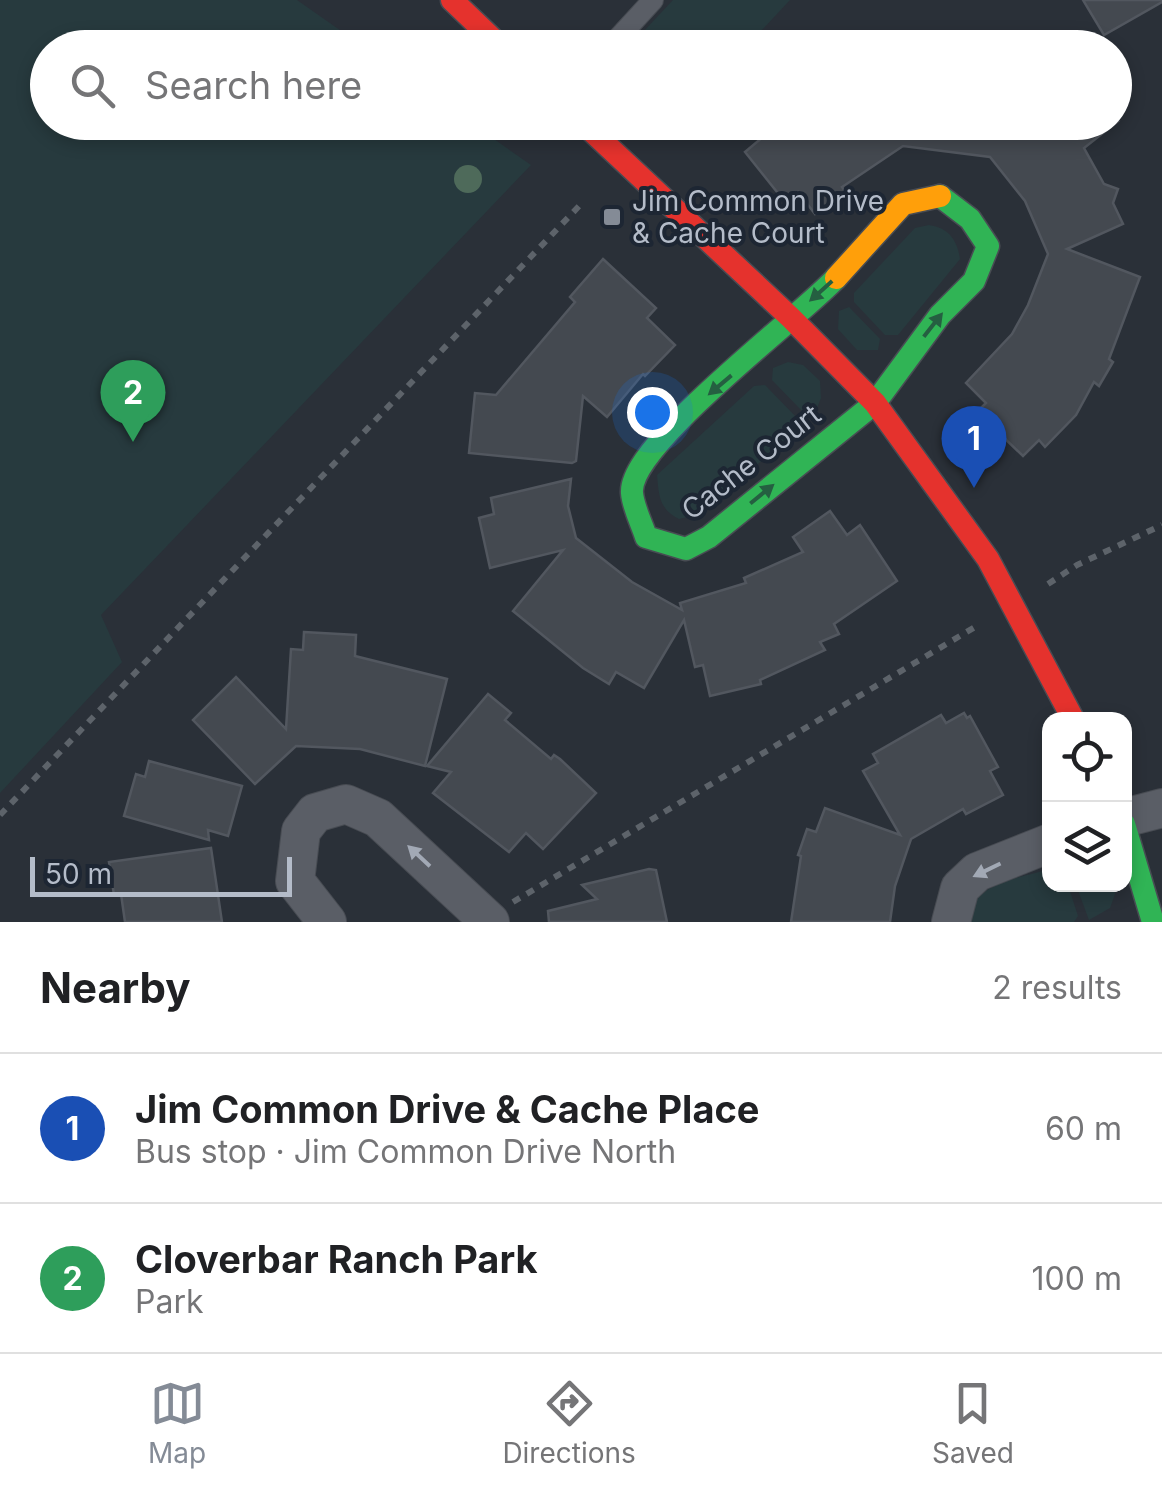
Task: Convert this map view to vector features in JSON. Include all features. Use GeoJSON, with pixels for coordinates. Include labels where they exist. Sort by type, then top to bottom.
{"type":"FeatureCollection","features":[{"type":"Feature","properties":{"kind":"street"},"geometry":{"type":"LineString","coordinates":[[452,0],[483,30]]}},
{"type":"Feature","properties":{"kind":"street"},"geometry":{"type":"LineString","coordinates":[[601,140],[791,318],[875,403],[988,559],[1068,712]]}},
{"type":"Feature","properties":{"kind":"street"},"geometry":{"type":"LineString","coordinates":[[791,318],[830,284],[903,204],[940,196],[970,218],[988,246],[974,281],[940,314],[875,403]]}},
{"type":"Feature","properties":{"kind":"street","name":"Cache Court"},"geometry":{"type":"LineString","coordinates":[[791,318],[683,416],[640,465],[631,491],[646,537],[686,549],[709,537],[875,403]]}},
{"type":"Feature","properties":{"kind":"street"},"geometry":{"type":"LineString","coordinates":[[327,922],[295,881],[301,830],[316,813],[346,804],[378,818],[488,920]]}},
{"type":"Feature","properties":{"kind":"street"},"geometry":{"type":"LineString","coordinates":[[1132,818],[1162,808]]}},
{"type":"Feature","properties":{"kind":"street"},"geometry":{"type":"LineString","coordinates":[[1132,845],[1158,921]]}},
{"type":"Feature","properties":{"kind":"street"},"geometry":{"type":"LineString","coordinates":[[951,922],[960,888],[977,872],[1042,846]]}},
{"type":"Feature","properties":{"kind":"lane"},"geometry":{"type":"LineString","coordinates":[[626,30],[653,0]]}},
{"type":"Feature","properties":{"kind":"path"},"geometry":{"type":"LineString","coordinates":[[0,815],[581,204]]}},
{"type":"Feature","properties":{"kind":"path"},"geometry":{"type":"LineString","coordinates":[[1059,576],[1162,525]]}},
{"type":"Feature","properties":{"kind":"path"},"geometry":{"type":"LineString","coordinates":[[488,920],[961,635]]}},
{"type":"Feature","properties":{"kind":"green space"},"geometry":{"type":"Polygon","coordinates":[[[0,0],[297,0],[340,30],[30,30],[30,140],[495,140],[531,165],[101,615],[122,662],[0,793],[0,0]]]}},
{"type":"Feature","properties":{"kind":"green space"},"geometry":{"type":"Polygon","coordinates":[[[673,0],[790,0],[762,30],[645,30],[673,0]]]}},
{"type":"Feature","properties":{"kind":"green space"},"geometry":{"type":"Polygon","coordinates":[[[929,225],[951,236],[960,259],[898,335],[885,335],[854,302],[854,293],[915,228],[929,225]]]}},
{"type":"Feature","properties":{"kind":"green space"},"geometry":{"type":"Polygon","coordinates":[[[849,307],[880,339],[878,350],[857,350],[838,329],[839,311],[849,307]]]}},
{"type":"Feature","properties":{"kind":"green space"},"geometry":{"type":"Polygon","coordinates":[[[788,362],[803,365],[820,381],[821,398],[815,413],[804,413],[772,380],[773,368],[788,362]]]}},
{"type":"Feature","properties":{"kind":"green space"},"geometry":{"type":"Polygon","coordinates":[[[765,385],[798,419],[796,430],[703,513],[679,519],[672,515],[661,501],[657,475],[754,386],[765,385]]]}},
{"type":"Feature","properties":{"kind":"green space"},"geometry":{"type":"Polygon","coordinates":[[[1042,871],[1042,892],[1070,892],[1078,916],[1074,922],[968,922],[978,898],[1010,880],[1042,871]]]}},
{"type":"Feature","properties":{"kind":"green space"},"geometry":{"type":"Polygon","coordinates":[[[1079,892],[1115,892],[1110,908],[1089,920],[1079,892]]]}},
{"type":"Feature","properties":{"kind":"building"},"geometry":{"type":"Polygon","coordinates":[[[1083,0],[1162,0],[1113,30],[1101,30],[1083,0]]]}},
{"type":"Feature","properties":{"kind":"building"},"geometry":{"type":"Polygon","coordinates":[[[759,140],[1094,140],[1084,148],[1104,184],[1118,189],[1113,203],[1123,224],[1067,249],[1140,277],[1109,359],[1113,362],[1099,386],[1094,382],[1076,415],[1045,447],[1039,440],[1023,456],[977,412],[986,403],[966,383],[1012,334],[1048,254],[1025,201],[990,157],[903,146],[842,187],[845,191],[815,214],[798,192],[785,202],[745,152],[759,140]]]}},
{"type":"Feature","properties":{"kind":"building"},"geometry":{"type":"Polygon","coordinates":[[[603,259],[656,308],[647,318],[675,345],[643,374],[607,417],[583,396],[576,461],[469,453],[475,393],[496,395],[575,302],[570,297],[603,259]]]}},
{"type":"Feature","properties":{"kind":"building"},"geometry":{"type":"Polygon","coordinates":[[[571,479],[568,506],[576,538],[632,582],[682,610],[680,603],[746,583],[744,578],[803,552],[793,537],[830,511],[847,535],[860,525],[897,581],[834,624],[839,634],[820,642],[825,650],[760,680],[761,684],[710,696],[703,665],[695,667],[684,620],[644,688],[616,672],[609,684],[583,668],[513,611],[563,550],[490,568],[479,518],[494,514],[491,498],[571,479]]]}},
{"type":"Feature","properties":{"kind":"building"},"geometry":{"type":"Polygon","coordinates":[[[304,632],[356,635],[355,656],[447,679],[425,766],[360,749],[296,746],[255,784],[193,720],[236,677],[286,729],[291,649],[303,650],[304,632]]]}},
{"type":"Feature","properties":{"kind":"building"},"geometry":{"type":"Polygon","coordinates":[[[488,694],[511,713],[505,720],[551,759],[554,755],[560,759],[596,793],[543,849],[526,833],[509,852],[433,793],[451,772],[427,766],[488,694]]]}},
{"type":"Feature","properties":{"kind":"building"},"geometry":{"type":"Polygon","coordinates":[[[964,713],[967,718],[970,716],[998,767],[990,771],[1003,795],[966,814],[963,809],[911,839],[895,886],[890,922],[791,922],[801,856],[798,855],[807,829],[816,832],[825,808],[900,835],[863,771],[878,763],[873,754],[941,715],[946,723],[964,713]]]}},
{"type":"Feature","properties":{"kind":"building"},"geometry":{"type":"Polygon","coordinates":[[[149,761],[242,786],[228,836],[208,830],[209,840],[124,816],[136,774],[145,777],[149,761]]]}},
{"type":"Feature","properties":{"kind":"building"},"geometry":{"type":"Polygon","coordinates":[[[211,848],[222,922],[125,922],[121,894],[114,895],[109,862],[211,848]]]}},
{"type":"Feature","properties":{"kind":"building"},"geometry":{"type":"Polygon","coordinates":[[[656,870],[667,922],[549,922],[548,911],[597,899],[582,885],[656,870]]]}},
{"type":"Feature","properties":{"kind":"traffic: fast"},"geometry":{"type":"LineString","coordinates":[[836,278],[719,382],[657,445],[638,472],[632,493],[646,537],[686,549],[709,537],[875,403],[940,315],[974,281],[988,246],[970,219],[940,196]]}},
{"type":"Feature","properties":{"kind":"traffic: fast"},"geometry":{"type":"LineString","coordinates":[[1132,851],[1153,922]]}},
{"type":"Feature","properties":{"kind":"traffic: slow"},"geometry":{"type":"LineString","coordinates":[[836,278],[903,204],[940,196]]}},
{"type":"Feature","properties":{"kind":"traffic: jam"},"geometry":{"type":"LineString","coordinates":[[452,0],[483,30]]}},
{"type":"Feature","properties":{"kind":"traffic: jam"},"geometry":{"type":"LineString","coordinates":[[601,140],[791,318],[875,403],[988,559],[1069,712]]}},
{"type":"Feature","properties":{"kind":"place","name":"Jim Common Drive & Cache Court"},"geometry":{"type":"Point","coordinates":[612,217]}},
{"type":"Feature","properties":{"kind":"place","name":"Cloverbar Ranch Park"},"geometry":{"type":"Point","coordinates":[133,442]}},
{"type":"Feature","properties":{"kind":"place","name":"Jim Common Drive & Cache Place"},"geometry":{"type":"Point","coordinates":[974,488]}}]}
